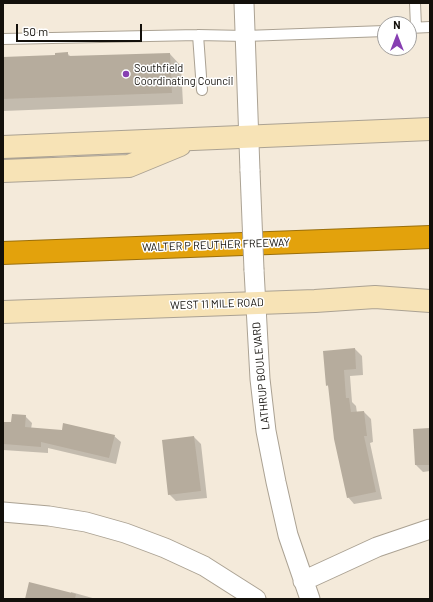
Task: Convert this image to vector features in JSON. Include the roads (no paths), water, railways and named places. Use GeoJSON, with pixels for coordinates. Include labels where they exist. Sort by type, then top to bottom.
{"type":"FeatureCollection","features":[{"type":"Feature","properties":{"kind":"highway","name":"WALTER P REUTHER FREEWAY"},"geometry":{"type":"LineString","coordinates":[[3,253],[430,237]]}},
{"type":"Feature","properties":{"kind":"main road"},"geometry":{"type":"LineString","coordinates":[[3,147],[430,129]]}},
{"type":"Feature","properties":{"kind":"main road"},"geometry":{"type":"LineString","coordinates":[[3,171],[129,166],[194,140]]}},
{"type":"Feature","properties":{"kind":"main road","name":"WEST 11 MILE ROAD"},"geometry":{"type":"LineString","coordinates":[[3,312],[375,297],[430,300]]}},
{"type":"Feature","properties":{"kind":"street","name":"LATHRUP BOULEVARD"},"geometry":{"type":"LineString","coordinates":[[244,3],[255,303],[260,379],[266,431],[288,535],[310,599]]}},
{"type":"Feature","properties":{"kind":"street"},"geometry":{"type":"LineString","coordinates":[[3,512],[49,516],[86,522],[125,533],[165,548],[204,566],[256,599]]}},
{"type":"Feature","properties":{"kind":"street"},"geometry":{"type":"LineString","coordinates":[[303,582],[377,547],[430,529]]}},
{"type":"Feature","properties":{"kind":"lane"},"geometry":{"type":"LineString","coordinates":[[414,16],[415,3]]}},
{"type":"Feature","properties":{"kind":"lane"},"geometry":{"type":"LineString","coordinates":[[417,28],[430,27]]}},
{"type":"Feature","properties":{"kind":"lane"},"geometry":{"type":"LineString","coordinates":[[3,39],[198,35],[245,36],[377,31]]}},
{"type":"Feature","properties":{"kind":"lane"},"geometry":{"type":"LineString","coordinates":[[198,35],[202,90]]}},
{"type":"Feature","properties":{"kind":"place","name":"Southfield Coordinating Council"},"geometry":{"type":"Point","coordinates":[126,74]}}]}
